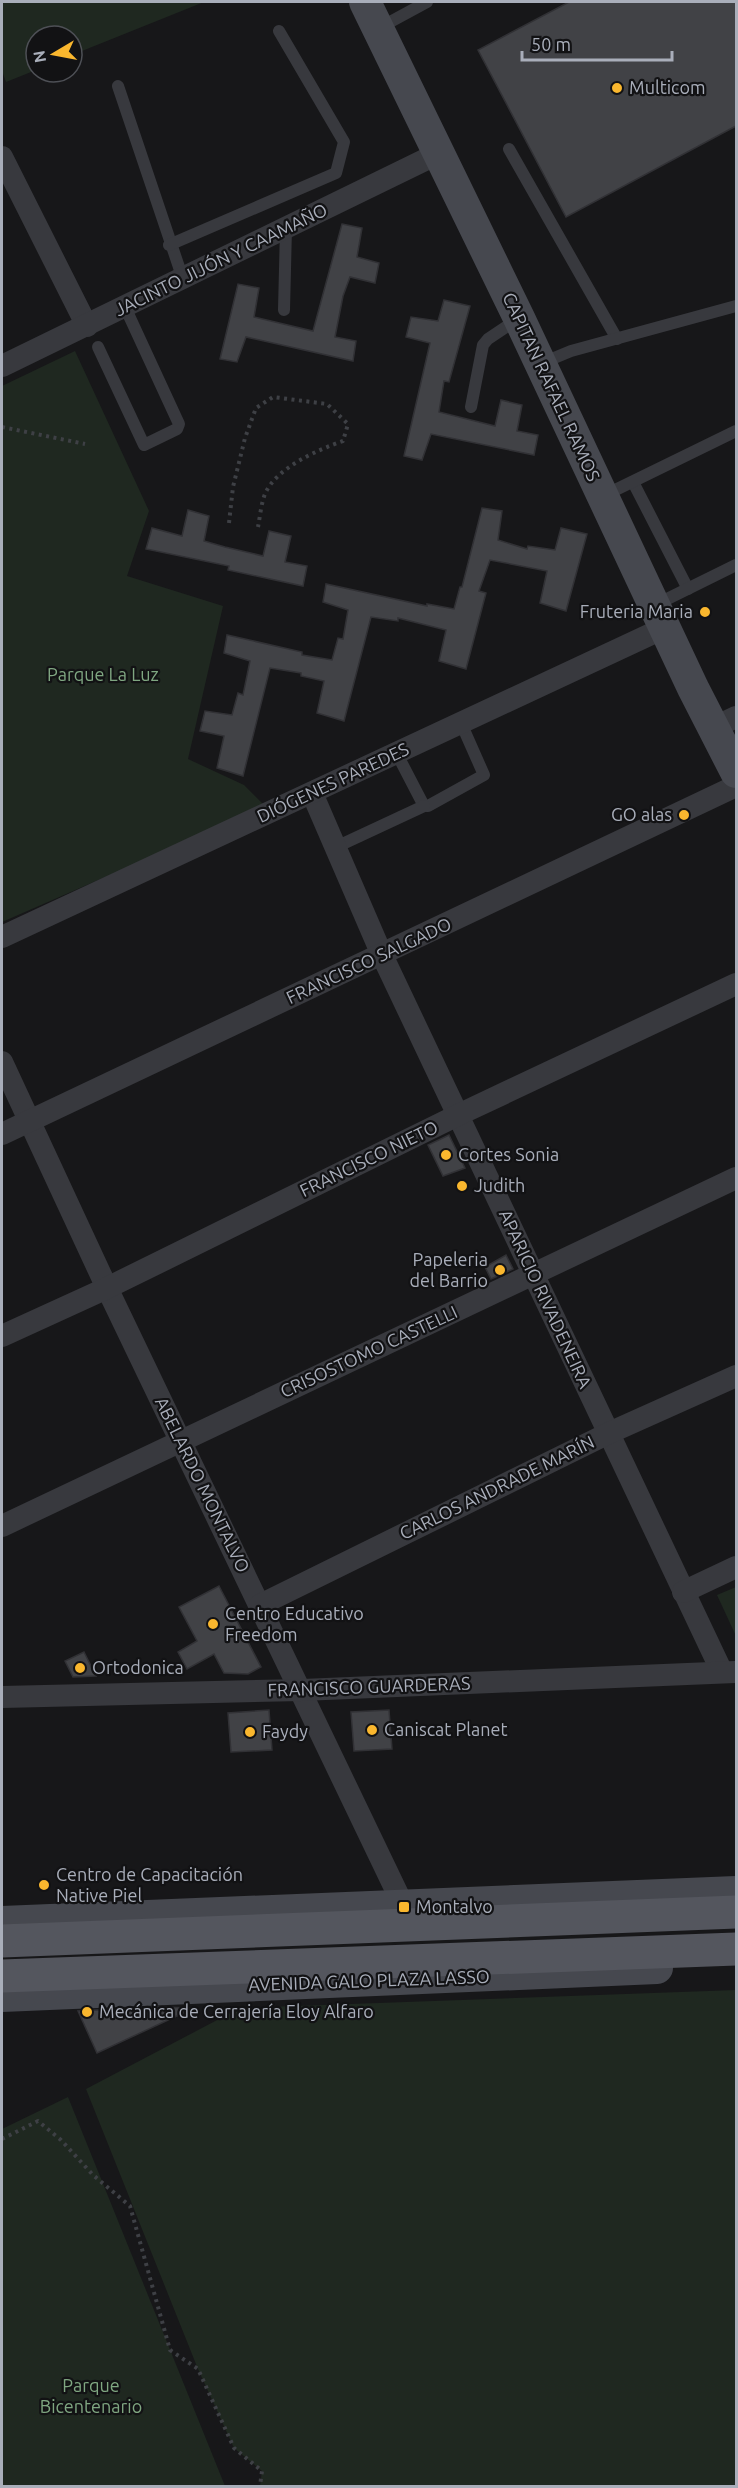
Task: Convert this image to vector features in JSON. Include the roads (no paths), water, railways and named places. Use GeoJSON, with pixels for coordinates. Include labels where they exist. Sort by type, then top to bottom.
{"type":"FeatureCollection","features":[{"type":"Feature","properties":{"kind":"main road","name":"CAPITAN RAFAEL RAMOS"},"geometry":{"type":"LineString","coordinates":[[372,15],[541,363],[659,617],[725,722],[736,772]]}},
{"type":"Feature","properties":{"kind":"main road"},"geometry":{"type":"LineString","coordinates":[[2,1922],[736,1892]]}},
{"type":"Feature","properties":{"kind":"main road"},"geometry":{"type":"LineString","coordinates":[[2,1941],[736,1912]]}},
{"type":"Feature","properties":{"kind":"main road","name":"AVENIDA GALO PLAZA LASSO"},"geometry":{"type":"LineString","coordinates":[[2,1976],[736,1949]]}},
{"type":"Feature","properties":{"kind":"main road","name":"AVENIDA GALO PLAZA LASSO"},"geometry":{"type":"LineString","coordinates":[[2,1996],[736,1965]]}},
{"type":"Feature","properties":{"kind":"street","name":"JACINTO JIJÓN Y CAAMAÑO"},"geometry":{"type":"LineString","coordinates":[[2,366],[439,153]]}},
{"type":"Feature","properties":{"kind":"street"},"geometry":{"type":"LineString","coordinates":[[3,166],[87,326]]}},
{"type":"Feature","properties":{"kind":"street","name":"DIÓGENES PAREDES"},"geometry":{"type":"LineString","coordinates":[[2,937],[461,723],[659,617]]}},
{"type":"Feature","properties":{"kind":"street","name":"FRANCISCO SALGADO"},"geometry":{"type":"LineString","coordinates":[[2,1134],[736,786]]}},
{"type":"Feature","properties":{"kind":"street","name":"APARICIO RIVADENEIRA"},"geometry":{"type":"LineString","coordinates":[[312,793],[382,955],[683,1592],[729,1672]]}},
{"type":"Feature","properties":{"kind":"street","name":"FRANCISCO NIETO"},"geometry":{"type":"LineString","coordinates":[[2,1336],[107,1288],[458,1115],[736,984]]}},
{"type":"Feature","properties":{"kind":"street","name":"ABELARDO MONTALVO"},"geometry":{"type":"LineString","coordinates":[[2,1062],[107,1288],[302,1690],[404,1907]]}},
{"type":"Feature","properties":{"kind":"street","name":"CRISOSTOMO CASTELLI"},"geometry":{"type":"LineString","coordinates":[[2,1526],[736,1178]]}},
{"type":"Feature","properties":{"kind":"street","name":"CARLOS ANDRADE MARÍN"},"geometry":{"type":"LineString","coordinates":[[260,1605],[609,1433],[736,1377]]}},
{"type":"Feature","properties":{"kind":"street"},"geometry":{"type":"LineString","coordinates":[[683,1592],[736,1567]]}},
{"type":"Feature","properties":{"kind":"street","name":"FRANCISCO GUARDERAS"},"geometry":{"type":"LineString","coordinates":[[2,1697],[302,1690],[729,1672]]}},
{"type":"Feature","properties":{"kind":"lane"},"geometry":{"type":"LineString","coordinates":[[372,15],[427,2]]}},
{"type":"Feature","properties":{"kind":"lane"},"geometry":{"type":"LineString","coordinates":[[170,245],[336,173],[344,142],[279,31]]}},
{"type":"Feature","properties":{"kind":"lane"},"geometry":{"type":"LineString","coordinates":[[118,86],[183,279]]}},
{"type":"Feature","properties":{"kind":"lane"},"geometry":{"type":"LineString","coordinates":[[509,149],[617,339]]}},
{"type":"Feature","properties":{"kind":"lane"},"geometry":{"type":"LineString","coordinates":[[284,310],[286,228]]}},
{"type":"Feature","properties":{"kind":"lane"},"geometry":{"type":"LineString","coordinates":[[541,363],[736,306]]}},
{"type":"Feature","properties":{"kind":"lane"},"geometry":{"type":"LineString","coordinates":[[98,347],[144,445],[177,429],[179,424],[125,308]]}},
{"type":"Feature","properties":{"kind":"lane"},"geometry":{"type":"LineString","coordinates":[[471,407],[483,345],[488,339],[519,318]]}},
{"type":"Feature","properties":{"kind":"lane"},"geometry":{"type":"LineString","coordinates":[[602,497],[736,431]]}},
{"type":"Feature","properties":{"kind":"lane"},"geometry":{"type":"LineString","coordinates":[[633,482],[688,589]]}},
{"type":"Feature","properties":{"kind":"lane"},"geometry":{"type":"LineString","coordinates":[[659,617],[688,589],[736,565]]}},
{"type":"Feature","properties":{"kind":"lane"},"geometry":{"type":"LineString","coordinates":[[336,847],[437,801],[484,775],[461,723]]}},
{"type":"Feature","properties":{"kind":"lane"},"geometry":{"type":"LineString","coordinates":[[397,754],[424,806]]}},
{"type":"Feature","properties":{"kind":"place","name":"Multicom"},"geometry":{"type":"Point","coordinates":[617,88]}},
{"type":"Feature","properties":{"kind":"place","name":"Fruteria Maria"},"geometry":{"type":"Point","coordinates":[705,612]}},
{"type":"Feature","properties":{"kind":"place","name":"GO alas"},"geometry":{"type":"Point","coordinates":[684,815]}},
{"type":"Feature","properties":{"kind":"place","name":"Cortes Sonia"},"geometry":{"type":"Point","coordinates":[446,1155]}},
{"type":"Feature","properties":{"kind":"place","name":"Judith"},"geometry":{"type":"Point","coordinates":[462,1186]}},
{"type":"Feature","properties":{"kind":"place","name":"Papeleria del Barrio"},"geometry":{"type":"Point","coordinates":[500,1270]}},
{"type":"Feature","properties":{"kind":"place","name":"Centro Educativo Freedom"},"geometry":{"type":"Point","coordinates":[213,1624]}},
{"type":"Feature","properties":{"kind":"place","name":"Ortodonica"},"geometry":{"type":"Point","coordinates":[80,1668]}},
{"type":"Feature","properties":{"kind":"place","name":"Caniscat Planet"},"geometry":{"type":"Point","coordinates":[372,1730]}},
{"type":"Feature","properties":{"kind":"place","name":"Faydy"},"geometry":{"type":"Point","coordinates":[250,1732]}},
{"type":"Feature","properties":{"kind":"place","name":"Centro de Capacitación Native Piel"},"geometry":{"type":"Point","coordinates":[44,1885]}},
{"type":"Feature","properties":{"kind":"place","name":"Montalvo"},"geometry":{"type":"Point","coordinates":[404,1907]}},
{"type":"Feature","properties":{"kind":"place","name":"Mecánica de Cerrajería Eloy Alfaro"},"geometry":{"type":"Point","coordinates":[87,2012]}},
{"type":"Feature","properties":{"kind":"park label","name":"Parque La Luz"},"geometry":{"type":"Point","coordinates":[103,675]}},
{"type":"Feature","properties":{"kind":"park label","name":"Parque Bicentenario"},"geometry":{"type":"Point","coordinates":[91,2396]}}]}
